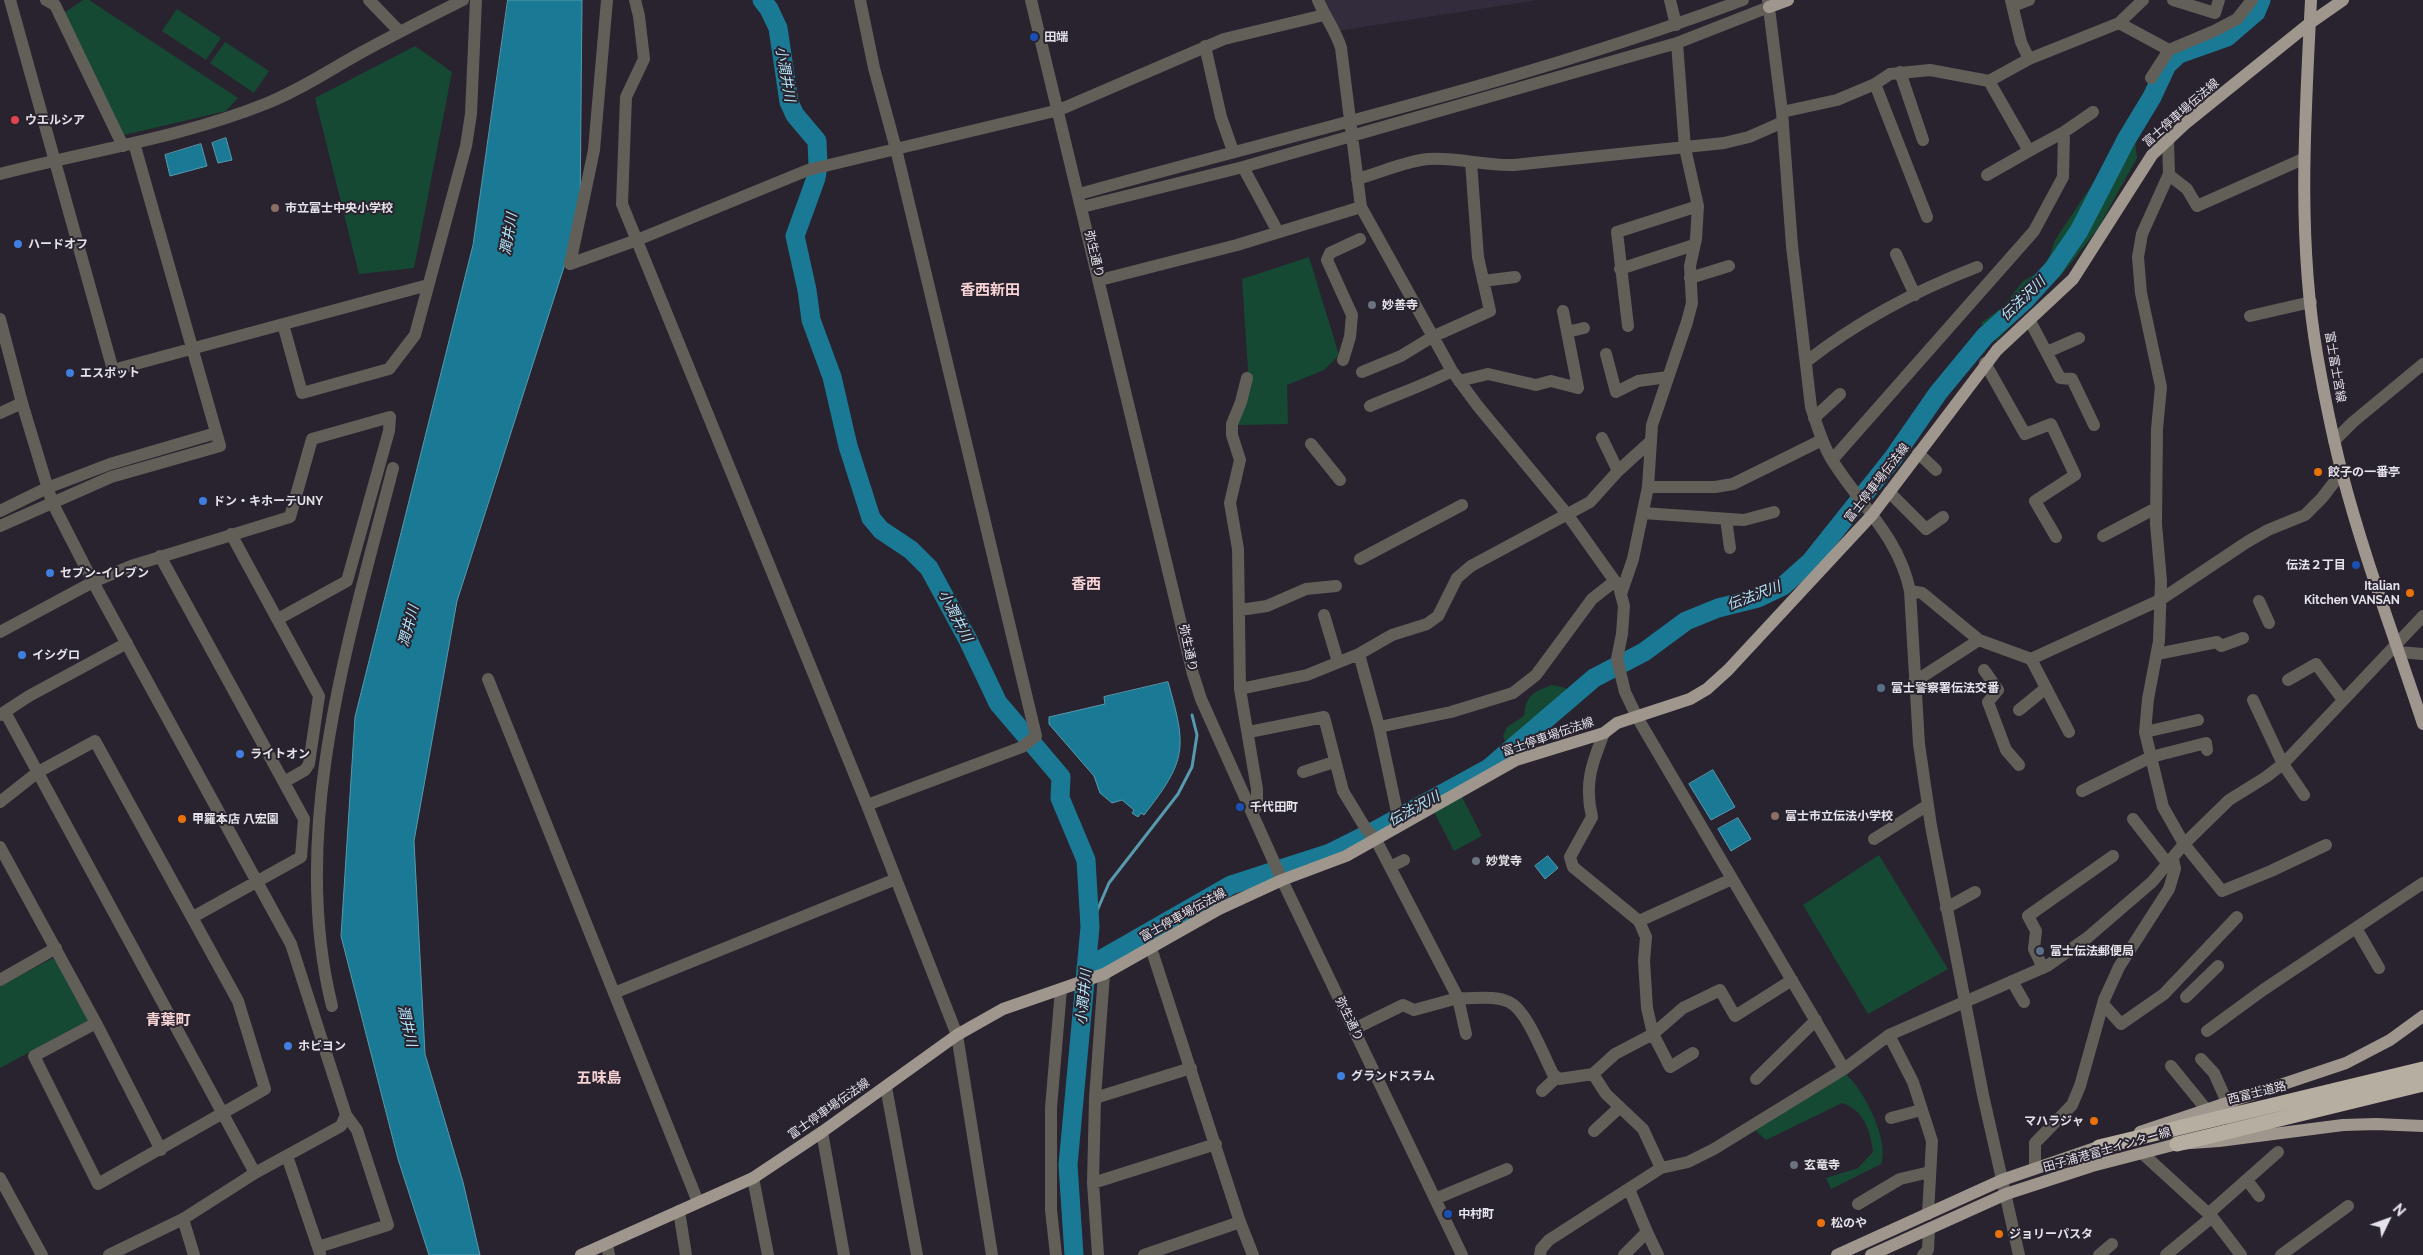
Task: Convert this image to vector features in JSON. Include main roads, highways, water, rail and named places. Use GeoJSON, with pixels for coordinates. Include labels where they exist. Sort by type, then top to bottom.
{"type":"FeatureCollection","features":[{"type":"Feature","properties":{"kind":"highway","name":"西富士道路"},"geometry":{"type":"LineString","coordinates":[[2099,1147],[2423,1068]]}},
{"type":"Feature","properties":{"kind":"highway"},"geometry":{"type":"LineString","coordinates":[[2177,1144],[2423,1084]]}},
{"type":"Feature","properties":{"kind":"main road"},"geometry":{"type":"LineString","coordinates":[[1768,4],[1788,0]]}},
{"type":"Feature","properties":{"kind":"main road","name":"富士富士宮線"},"geometry":{"type":"LineString","coordinates":[[2311,0],[2303,159],[2306,252],[2317,353],[2342,472],[2423,724]]}},
{"type":"Feature","properties":{"kind":"main road","name":"富士停車場伝法線"},"geometry":{"type":"LineString","coordinates":[[580,1255],[608,1249],[679,1211],[753,1178],[822,1132],[957,1035],[1003,1008],[1100,976],[1219,909],[1282,880],[1346,856],[1371,835],[1401,817],[1516,760],[1604,732],[1617,723],[1690,699],[1707,689],[1728,670],[1889,492],[1985,363],[2073,279],[2110,224],[2152,155],[2168,139],[2310,24],[2343,0]]}},
{"type":"Feature","properties":{"kind":"main road"},"geometry":{"type":"LineString","coordinates":[[2390,1040],[2423,1016]]}},
{"type":"Feature","properties":{"kind":"main road"},"geometry":{"type":"LineString","coordinates":[[2390,1040],[2423,1024]]}},
{"type":"Feature","properties":{"kind":"main road","name":"田子浦港富士インター線"},"geometry":{"type":"LineString","coordinates":[[1837,1255],[2002,1180],[2035,1167],[2346,1063],[2390,1040]]}},
{"type":"Feature","properties":{"kind":"main road","name":"田子浦港富士インター線"},"geometry":{"type":"LineString","coordinates":[[1871,1255],[2006,1194],[2092,1166],[2177,1144],[2219,1141],[2343,1125],[2423,1126]]}},
{"type":"Feature","properties":{"kind":"water","name":"潤井川"},"geometry":{"type":"Polygon","coordinates":[[[508,0],[582,0],[580,217],[457,601],[414,841],[425,1054],[463,1182],[480,1255],[429,1255],[398,1159],[341,936],[355,717],[473,245],[508,0]]]}},
{"type":"Feature","properties":{"kind":"water"},"geometry":{"type":"Polygon","coordinates":[[[226,138],[232,160],[218,163],[212,143],[226,138]]]}},
{"type":"Feature","properties":{"kind":"water"},"geometry":{"type":"Polygon","coordinates":[[[201,144],[207,166],[170,176],[165,155],[201,144]]]}},
{"type":"Feature","properties":{"kind":"water"},"geometry":{"type":"Polygon","coordinates":[[[1168,682],[1178,723],[1179,753],[1176,766],[1169,780],[1144,815],[1141,813],[1138,817],[1132,813],[1134,810],[1122,800],[1112,803],[1100,793],[1094,776],[1049,724],[1049,717],[1105,704],[1104,697],[1168,682]]]}},
{"type":"Feature","properties":{"kind":"water"},"geometry":{"type":"Polygon","coordinates":[[[1713,770],[1735,807],[1711,820],[1689,784],[1713,770]]]}},
{"type":"Feature","properties":{"kind":"water"},"geometry":{"type":"Polygon","coordinates":[[[1738,818],[1751,839],[1731,851],[1718,829],[1738,818]]]}},
{"type":"Feature","properties":{"kind":"water"},"geometry":{"type":"Polygon","coordinates":[[[1548,856],[1558,868],[1545,879],[1535,866],[1548,856]]]}},
{"type":"Feature","properties":{"kind":"waterway","name":"小潤井川"},"geometry":{"type":"LineString","coordinates":[[762,0],[769,9],[778,28],[789,102],[795,115],[817,141],[818,165],[816,178],[795,236],[807,290],[811,320],[832,377],[848,446],[871,518],[881,530],[911,550],[929,568],[968,640],[998,703],[1061,777],[1060,798],[1086,860],[1090,927],[1068,1165],[1074,1255]]}},
{"type":"Feature","properties":{"kind":"waterway","name":"伝法沢川"},"geometry":{"type":"LineString","coordinates":[[1086,968],[1231,885],[1330,853],[1376,830],[1489,768],[1594,678],[1644,652],[1686,621],[1718,608],[1758,598],[1783,586],[1811,561],[1893,458],[1938,393],[1985,336],[2024,301],[2053,269],[2079,231],[2126,140],[2152,97],[2167,65],[2179,54],[2227,37],[2256,12],[2261,0]]}},
{"type":"Feature","properties":{"kind":"waterway"},"geometry":{"type":"LineString","coordinates":[[1090,927],[1109,883],[1178,794],[1192,767],[1197,735],[1192,715]]}},
{"type":"Feature","properties":{"kind":"place","name":"田端"},"geometry":{"type":"Point","coordinates":[1034,37]}},
{"type":"Feature","properties":{"kind":"place","name":"ウエルシア"},"geometry":{"type":"Point","coordinates":[15,120]}},
{"type":"Feature","properties":{"kind":"place","name":"市立富士中央小学校"},"geometry":{"type":"Point","coordinates":[275,208]}},
{"type":"Feature","properties":{"kind":"place","name":"ハードオフ"},"geometry":{"type":"Point","coordinates":[18,244]}},
{"type":"Feature","properties":{"kind":"place","name":"妙善寺"},"geometry":{"type":"Point","coordinates":[1372,305]}},
{"type":"Feature","properties":{"kind":"place","name":"エスポット"},"geometry":{"type":"Point","coordinates":[70,373]}},
{"type":"Feature","properties":{"kind":"place","name":"餃子の一番亭"},"geometry":{"type":"Point","coordinates":[2318,472]}},
{"type":"Feature","properties":{"kind":"place","name":"ドン・キホーテUNY"},"geometry":{"type":"Point","coordinates":[203,501]}},
{"type":"Feature","properties":{"kind":"place","name":"伝法２丁目"},"geometry":{"type":"Point","coordinates":[2356,565]}},
{"type":"Feature","properties":{"kind":"place","name":"セブン-イレブン"},"geometry":{"type":"Point","coordinates":[50,573]}},
{"type":"Feature","properties":{"kind":"place","name":"Italian Kitchen VANSAN"},"geometry":{"type":"Point","coordinates":[2410,593]}},
{"type":"Feature","properties":{"kind":"place","name":"イシグロ"},"geometry":{"type":"Point","coordinates":[22,655]}},
{"type":"Feature","properties":{"kind":"place","name":"富士警察署伝法交番"},"geometry":{"type":"Point","coordinates":[1881,688]}},
{"type":"Feature","properties":{"kind":"place","name":"ライトオン"},"geometry":{"type":"Point","coordinates":[240,754]}},
{"type":"Feature","properties":{"kind":"place","name":"千代田町"},"geometry":{"type":"Point","coordinates":[1240,807]}},
{"type":"Feature","properties":{"kind":"place","name":"富士市立伝法小学校"},"geometry":{"type":"Point","coordinates":[1775,816]}},
{"type":"Feature","properties":{"kind":"place","name":"甲羅本店 八宏園"},"geometry":{"type":"Point","coordinates":[182,819]}},
{"type":"Feature","properties":{"kind":"place","name":"妙覚寺"},"geometry":{"type":"Point","coordinates":[1476,861]}},
{"type":"Feature","properties":{"kind":"place","name":"富士伝法郵便局"},"geometry":{"type":"Point","coordinates":[2040,951]}},
{"type":"Feature","properties":{"kind":"place","name":"ホビヨン"},"geometry":{"type":"Point","coordinates":[288,1046]}},
{"type":"Feature","properties":{"kind":"place","name":"グランドスラム"},"geometry":{"type":"Point","coordinates":[1341,1076]}},
{"type":"Feature","properties":{"kind":"place","name":"マハラジャ"},"geometry":{"type":"Point","coordinates":[2094,1121]}},
{"type":"Feature","properties":{"kind":"place","name":"玄竜寺"},"geometry":{"type":"Point","coordinates":[1794,1165]}},
{"type":"Feature","properties":{"kind":"place","name":"中村町"},"geometry":{"type":"Point","coordinates":[1448,1214]}},
{"type":"Feature","properties":{"kind":"place","name":"松のや"},"geometry":{"type":"Point","coordinates":[1821,1223]}},
{"type":"Feature","properties":{"kind":"place","name":"ジョリーパスタ"},"geometry":{"type":"Point","coordinates":[1999,1234]}},
{"type":"Feature","properties":{"kind":"district","name":"香西新田"},"geometry":{"type":"Point","coordinates":[990,290]}},
{"type":"Feature","properties":{"kind":"district","name":"香西"},"geometry":{"type":"Point","coordinates":[1086,584]}},
{"type":"Feature","properties":{"kind":"district","name":"青葉町"},"geometry":{"type":"Point","coordinates":[168,1020]}},
{"type":"Feature","properties":{"kind":"district","name":"五味島"},"geometry":{"type":"Point","coordinates":[599,1078]}}]}
